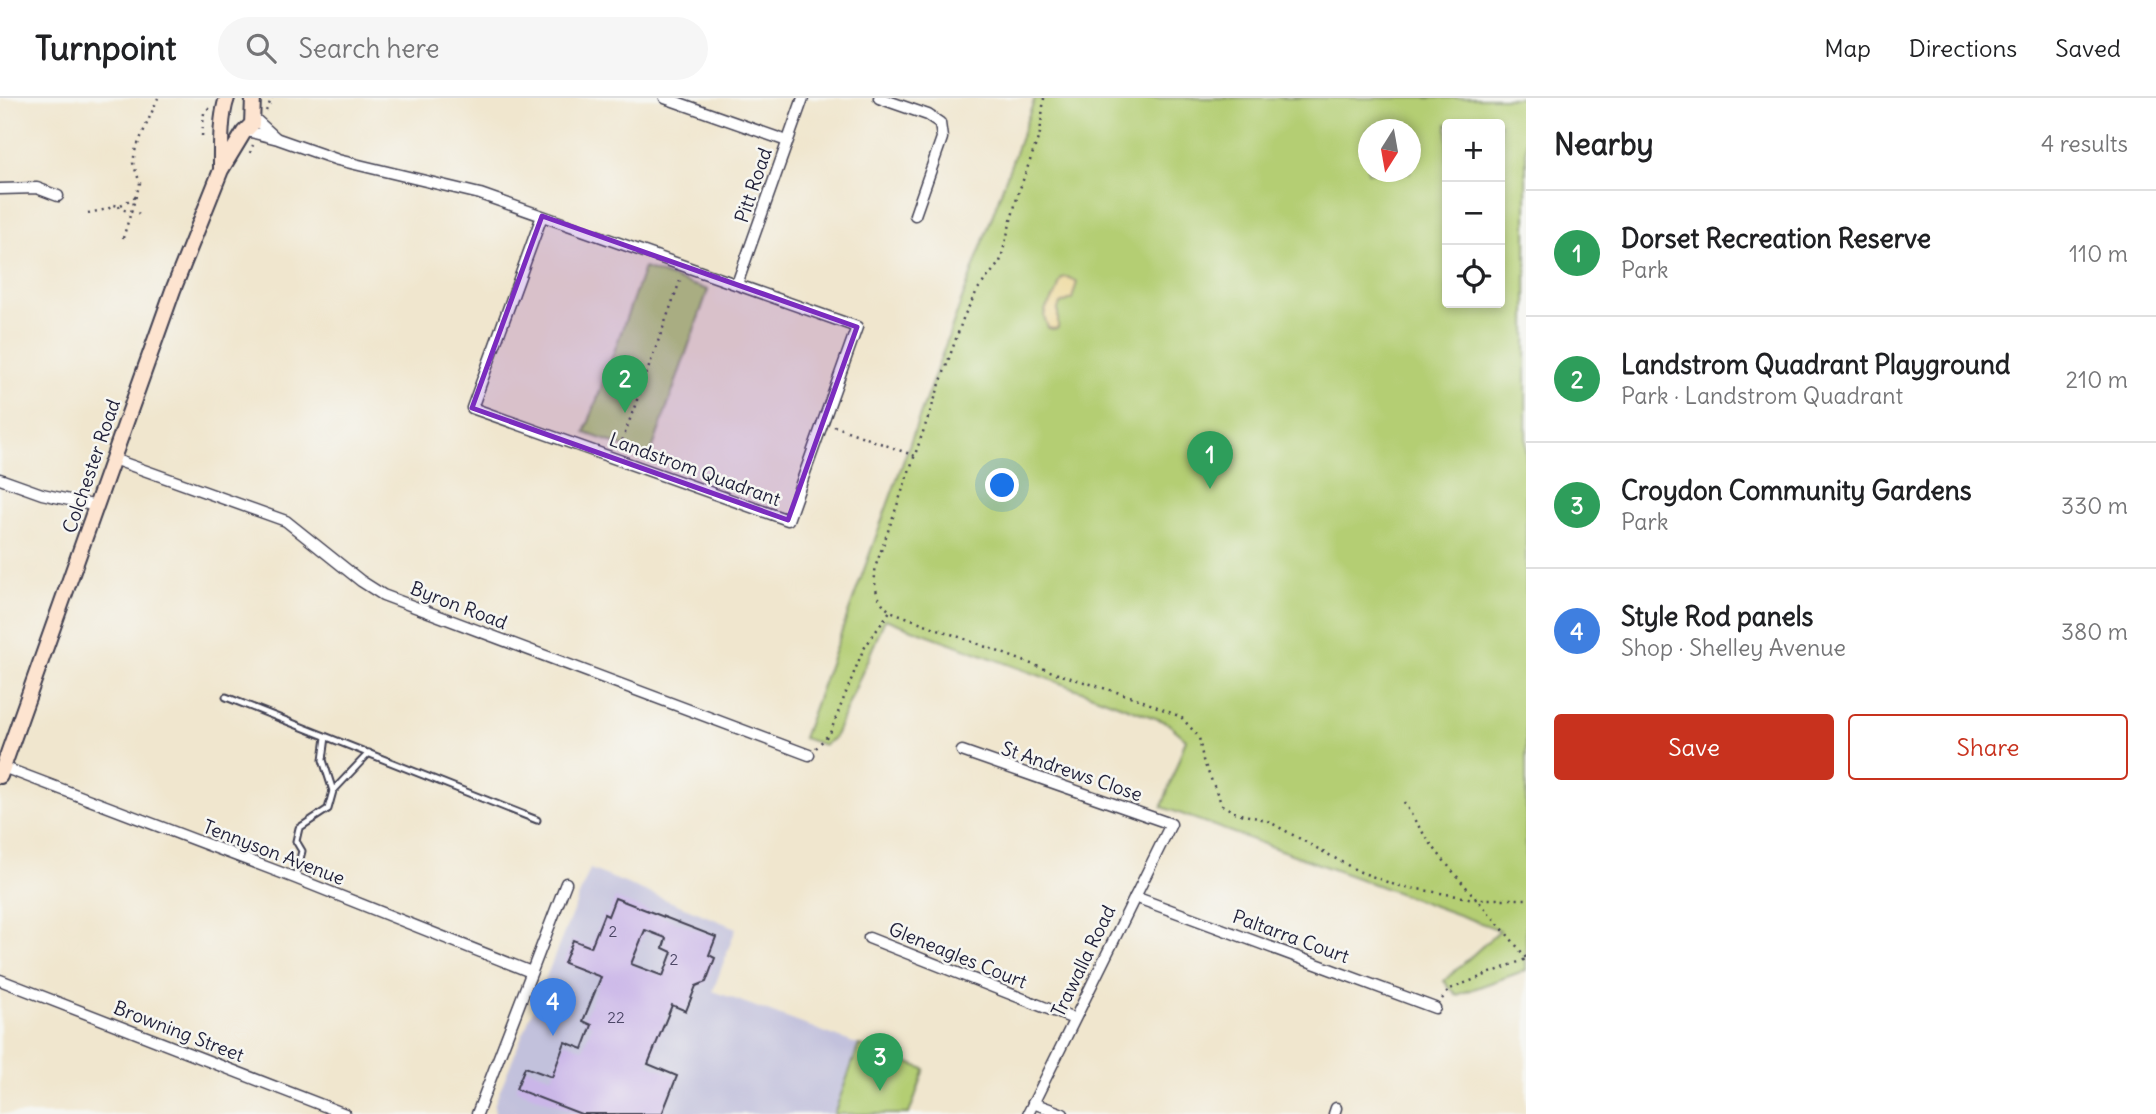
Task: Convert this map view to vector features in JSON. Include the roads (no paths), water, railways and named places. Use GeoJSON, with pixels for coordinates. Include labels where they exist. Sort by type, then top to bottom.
{"type":"FeatureCollection","features":[{"type":"Feature","properties":{"kind":"main road"},"geometry":{"type":"LineString","coordinates":[[253,98],[259,119]]}},
{"type":"Feature","properties":{"kind":"main road"},"geometry":{"type":"LineString","coordinates":[[221,105],[233,131],[248,135]]}},
{"type":"Feature","properties":{"kind":"main road","name":"Colchester Road"},"geometry":{"type":"LineString","coordinates":[[221,105],[221,170]]}},
{"type":"Feature","properties":{"kind":"main road","name":"Colchester Road"},"geometry":{"type":"LineString","coordinates":[[1,771],[173,290],[221,170],[248,135],[252,124],[259,119]]}},
{"type":"Feature","properties":{"kind":"street"},"geometry":{"type":"LineString","coordinates":[[665,98],[787,141]]}},
{"type":"Feature","properties":{"kind":"street","name":"Pitt Road"},"geometry":{"type":"LineString","coordinates":[[737,284],[803,98]]}},
{"type":"Feature","properties":{"kind":"street"},"geometry":{"type":"LineString","coordinates":[[879,98],[928,115],[940,124],[942,138],[915,215]]}},
{"type":"Feature","properties":{"kind":"street","name":"Landstrom Quadrant"},"geometry":{"type":"LineString","coordinates":[[259,119],[278,139]]}},
{"type":"Feature","properties":{"kind":"street","name":"Landstrom Quadrant"},"geometry":{"type":"LineString","coordinates":[[248,135],[278,139],[338,160],[480,194],[857,327],[788,520],[472,408],[542,216]]}},
{"type":"Feature","properties":{"kind":"street"},"geometry":{"type":"LineString","coordinates":[[0,188],[37,188],[58,196]]}},
{"type":"Feature","properties":{"kind":"street","name":"Byron Road"},"geometry":{"type":"LineString","coordinates":[[113,459],[286,521],[361,581],[383,595],[809,755]]}},
{"type":"Feature","properties":{"kind":"street"},"geometry":{"type":"LineString","coordinates":[[0,479],[42,494],[97,506]]}},
{"type":"Feature","properties":{"kind":"street","name":"St Andrews Close"},"geometry":{"type":"LineString","coordinates":[[962,751],[1171,824]]}},
{"type":"Feature","properties":{"kind":"street","name":"Tennyson Avenue"},"geometry":{"type":"LineString","coordinates":[[1,771],[295,878],[531,972]]}},
{"type":"Feature","properties":{"kind":"street","name":"Trawalla Road"},"geometry":{"type":"LineString","coordinates":[[1028,1114],[1171,824]]}},
{"type":"Feature","properties":{"kind":"street"},"geometry":{"type":"LineString","coordinates":[[477,1114],[566,883]]}},
{"type":"Feature","properties":{"kind":"street","name":"Paltarra Court"},"geometry":{"type":"LineString","coordinates":[[1135,897],[1435,1008]]}},
{"type":"Feature","properties":{"kind":"street","name":"Gleneagles Court"},"geometry":{"type":"LineString","coordinates":[[869,938],[1074,1019]]}},
{"type":"Feature","properties":{"kind":"street","name":"Browning Street"},"geometry":{"type":"LineString","coordinates":[[0,980],[345,1114]]}},
{"type":"Feature","properties":{"kind":"street"},"geometry":{"type":"LineString","coordinates":[[1033,1103],[1063,1114]]}},
{"type":"Feature","properties":{"kind":"lane"},"geometry":{"type":"LineString","coordinates":[[226,697],[537,820]]}},
{"type":"Feature","properties":{"kind":"lane"},"geometry":{"type":"LineString","coordinates":[[326,737],[323,760],[333,791]]}},
{"type":"Feature","properties":{"kind":"lane"},"geometry":{"type":"LineString","coordinates":[[295,878],[302,851],[296,841],[299,828],[328,809],[333,791],[369,753]]}},
{"type":"Feature","properties":{"kind":"place","name":"Landstrom Quadrant Playground"},"geometry":{"type":"Point","coordinates":[625,413]}},
{"type":"Feature","properties":{"kind":"place","name":"Dorset Recreation Reserve"},"geometry":{"type":"Point","coordinates":[1210,489]}},
{"type":"Feature","properties":{"kind":"place","name":"Style Rod panels"},"geometry":{"type":"Point","coordinates":[553,1036]}},
{"type":"Feature","properties":{"kind":"place","name":"Croydon Community Gardens"},"geometry":{"type":"Point","coordinates":[880,1091]}}]}
